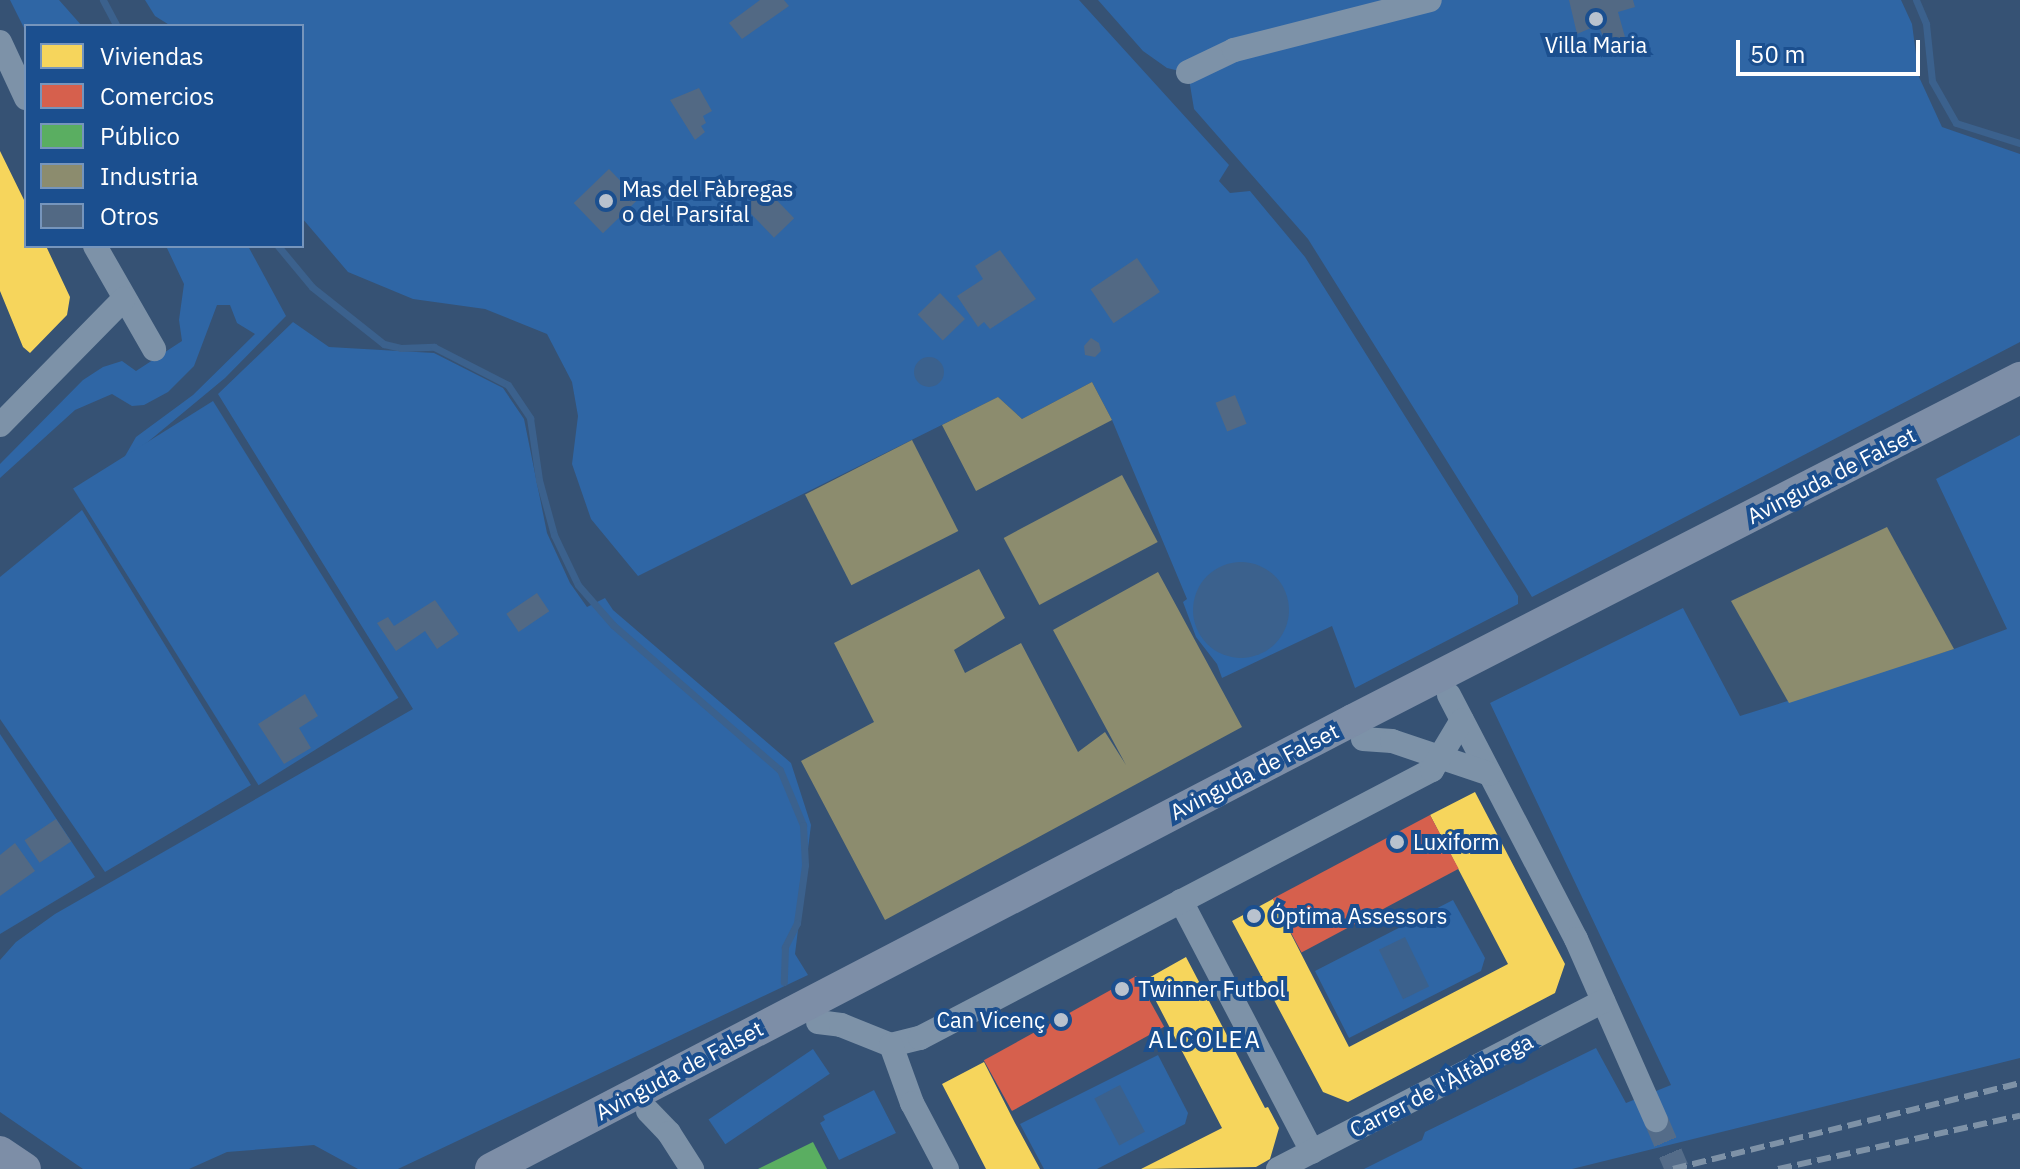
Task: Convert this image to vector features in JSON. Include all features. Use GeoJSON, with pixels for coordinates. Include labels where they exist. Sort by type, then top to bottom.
{"type":"FeatureCollection","features":[{"type":"Feature","properties":{"kind":"main road","name":"Avinguda de Falset"},"geometry":{"type":"LineString","coordinates":[[491,1169],[1340,726],[2020,378]]}},
{"type":"Feature","properties":{"kind":"main road","name":"Avinguda de Falset"},"geometry":{"type":"LineString","coordinates":[[537,1169],[1363,739],[1456,708],[2020,401]]}},
{"type":"Feature","properties":{"kind":"main road"},"geometry":{"type":"LineString","coordinates":[[0,1152],[25,1169]]}},
{"type":"Feature","properties":{"kind":"street"},"geometry":{"type":"LineString","coordinates":[[1188,72],[1234,50],[1430,0]]}},
{"type":"Feature","properties":{"kind":"street"},"geometry":{"type":"LineString","coordinates":[[0,42],[24,94]]}},
{"type":"Feature","properties":{"kind":"street"},"geometry":{"type":"LineString","coordinates":[[96,248],[154,349]]}},
{"type":"Feature","properties":{"kind":"street"},"geometry":{"type":"LineString","coordinates":[[0,425],[124,299]]}},
{"type":"Feature","properties":{"kind":"street"},"geometry":{"type":"LineString","coordinates":[[818,1022],[841,1025],[891,1045],[920,1038],[1432,770],[1440,758],[1456,708]]}},
{"type":"Feature","properties":{"kind":"street"},"geometry":{"type":"LineString","coordinates":[[1456,708],[1576,939],[1656,1120]]}},
{"type":"Feature","properties":{"kind":"street"},"geometry":{"type":"LineString","coordinates":[[1363,739],[1392,741],[1490,774]]}},
{"type":"Feature","properties":{"kind":"street"},"geometry":{"type":"LineString","coordinates":[[1181,901],[1312,1152]]}},
{"type":"Feature","properties":{"kind":"street","name":"Carrer de l'Àlfàbrega"},"geometry":{"type":"LineString","coordinates":[[1278,1169],[1603,1001]]}},
{"type":"Feature","properties":{"kind":"street"},"geometry":{"type":"LineString","coordinates":[[891,1045],[912,1103],[947,1169]]}},
{"type":"Feature","properties":{"kind":"street"},"geometry":{"type":"LineString","coordinates":[[648,1111],[669,1133],[692,1169]]}},
{"type":"Feature","properties":{"kind":"shaded area"},"geometry":{"type":"Polygon","coordinates":[[[10,0],[59,0],[80,24],[24,24],[24,28],[10,0]]]}},
{"type":"Feature","properties":{"kind":"shaded area"},"geometry":{"type":"Polygon","coordinates":[[[145,0],[1079,0],[1229,165],[1219,181],[1230,193],[1250,191],[1305,257],[1518,596],[1518,604],[1355,688],[1332,626],[1222,678],[1217,664],[1196,637],[1183,602],[1187,599],[1112,420],[1092,382],[1022,419],[998,397],[638,576],[591,519],[572,464],[578,416],[572,382],[547,334],[485,309],[413,299],[348,272],[304,220],[304,24],[168,24],[155,16],[145,0]]]}},
{"type":"Feature","properties":{"kind":"shaded area"},"geometry":{"type":"Polygon","coordinates":[[[1098,0],[1901,0],[1912,24],[1919,77],[1942,127],[2020,154],[2020,342],[1532,597],[1308,239],[1194,109],[1188,73],[1167,68],[1143,51],[1098,0]]]}},
{"type":"Feature","properties":{"kind":"shaded area"},"geometry":{"type":"Polygon","coordinates":[[[167,248],[249,248],[286,316],[225,378],[120,465],[136,437],[193,395],[255,334],[237,323],[230,305],[217,305],[194,366],[168,392],[144,405],[132,406],[112,394],[75,410],[0,478],[0,464],[83,380],[103,367],[122,361],[136,371],[182,341],[179,320],[184,284],[167,248]]]}},
{"type":"Feature","properties":{"kind":"shaded area"},"geometry":{"type":"Polygon","coordinates":[[[293,322],[329,347],[434,353],[503,388],[524,419],[547,533],[570,583],[587,607],[605,598],[613,610],[791,763],[811,825],[795,954],[808,975],[398,1169],[358,1169],[314,1145],[227,1152],[189,1169],[83,1169],[0,1112],[0,960],[16,942],[55,914],[413,709],[218,394],[293,322]]]}},
{"type":"Feature","properties":{"kind":"shaded area"},"geometry":{"type":"Polygon","coordinates":[[[929,357],[935,358],[943,366],[943,378],[935,386],[929,387],[923,386],[915,378],[914,372],[915,366],[923,358],[929,357]]]}},
{"type":"Feature","properties":{"kind":"shaded area"},"geometry":{"type":"Polygon","coordinates":[[[213,401],[398,698],[259,785],[73,488],[213,401]]]}},
{"type":"Feature","properties":{"kind":"shaded area"},"geometry":{"type":"Polygon","coordinates":[[[2020,435],[2020,1058],[1572,1169],[1364,1169],[1422,1140],[1425,1132],[1596,1048],[1626,1103],[1671,1085],[1490,703],[1683,608],[1740,716],[1954,649],[2007,629],[1936,479],[2020,435]]]}},
{"type":"Feature","properties":{"kind":"shaded area"},"geometry":{"type":"Polygon","coordinates":[[[82,510],[251,785],[105,872],[0,719],[0,577],[82,510]]]}},
{"type":"Feature","properties":{"kind":"shaded area"},"geometry":{"type":"Polygon","coordinates":[[[1241,562],[1259,566],[1275,576],[1285,592],[1289,610],[1285,628],[1275,644],[1259,654],[1241,658],[1223,654],[1207,644],[1197,628],[1193,610],[1197,592],[1207,576],[1223,566],[1241,562]]]}},
{"type":"Feature","properties":{"kind":"shaded area"},"geometry":{"type":"Polygon","coordinates":[[[0,734],[95,877],[0,934],[0,734]]]}},
{"type":"Feature","properties":{"kind":"shaded area"},"geometry":{"type":"Polygon","coordinates":[[[1453,900],[1485,958],[1481,971],[1349,1038],[1315,971],[1453,900]]]}},
{"type":"Feature","properties":{"kind":"shaded area"},"geometry":{"type":"Polygon","coordinates":[[[1405,937],[1429,986],[1403,999],[1379,950],[1405,937]]]}},
{"type":"Feature","properties":{"kind":"shaded area"},"geometry":{"type":"Polygon","coordinates":[[[813,1049],[830,1074],[725,1144],[709,1119],[813,1049]]]}},
{"type":"Feature","properties":{"kind":"shaded area"},"geometry":{"type":"Polygon","coordinates":[[[1158,1055],[1188,1113],[1185,1124],[1097,1169],[1044,1169],[1020,1124],[1158,1055]]]}},
{"type":"Feature","properties":{"kind":"shaded area"},"geometry":{"type":"Polygon","coordinates":[[[1120,1085],[1145,1132],[1119,1145],[1094,1099],[1120,1085]]]}},
{"type":"Feature","properties":{"kind":"shaded area"},"geometry":{"type":"Polygon","coordinates":[[[874,1090],[896,1133],[839,1160],[820,1123],[825,1120],[823,1116],[874,1090]]]}},
{"type":"Feature","properties":{"kind":"building: Viviendas"},"geometry":{"type":"Polygon","coordinates":[[[0,151],[24,200],[24,248],[47,248],[70,297],[67,315],[30,353],[23,347],[0,291],[0,151]]]}},
{"type":"Feature","properties":{"kind":"building: Viviendas"},"geometry":{"type":"Polygon","coordinates":[[[1475,792],[1565,964],[1555,993],[1348,1102],[1323,1092],[1232,921],[1273,899],[1349,1047],[1508,964],[1430,815],[1475,792]]]}},
{"type":"Feature","properties":{"kind":"building: Viviendas"},"geometry":{"type":"Polygon","coordinates":[[[1186,957],[1265,1108],[1268,1107],[1279,1128],[1270,1159],[1256,1167],[1141,1169],[1222,1128],[1145,980],[1186,957]]]}},
{"type":"Feature","properties":{"kind":"building: Viviendas"},"geometry":{"type":"Polygon","coordinates":[[[984,1062],[1040,1169],[986,1169],[942,1084],[984,1062]]]}},
{"type":"Feature","properties":{"kind":"building: Comercios"},"geometry":{"type":"Polygon","coordinates":[[[1430,815],[1459,869],[1301,952],[1273,899],[1430,815]]]}},
{"type":"Feature","properties":{"kind":"building: Comercios"},"geometry":{"type":"Polygon","coordinates":[[[1136,976],[1164,1027],[1012,1111],[984,1060],[1136,976]]]}},
{"type":"Feature","properties":{"kind":"building: Público"},"geometry":{"type":"Polygon","coordinates":[[[813,1142],[827,1169],[758,1169],[813,1142]]]}},
{"type":"Feature","properties":{"kind":"building: Industria"},"geometry":{"type":"Polygon","coordinates":[[[1092,382],[1112,420],[976,491],[942,425],[998,397],[1022,419],[1092,382]]]}},
{"type":"Feature","properties":{"kind":"building: Industria"},"geometry":{"type":"Polygon","coordinates":[[[912,440],[958,531],[851,585],[805,494],[912,440]]]}},
{"type":"Feature","properties":{"kind":"building: Industria"},"geometry":{"type":"Polygon","coordinates":[[[1122,475],[1158,542],[1039,605],[1004,538],[1122,475]]]}},
{"type":"Feature","properties":{"kind":"building: Industria"},"geometry":{"type":"Polygon","coordinates":[[[1887,527],[1954,649],[1789,703],[1731,601],[1887,527]]]}},
{"type":"Feature","properties":{"kind":"building: Industria"},"geometry":{"type":"Polygon","coordinates":[[[979,569],[1005,618],[954,650],[965,673],[1021,643],[1078,752],[1105,732],[1126,765],[1053,630],[1158,572],[1242,727],[885,920],[801,761],[874,722],[834,643],[979,569]]]}},
{"type":"Feature","properties":{"kind":"building: Otros"},"geometry":{"type":"Polygon","coordinates":[[[760,0],[784,0],[789,6],[742,39],[729,23],[760,0]]]}},
{"type":"Feature","properties":{"kind":"building: Otros","name":"Villa Maria"},"geometry":{"type":"Polygon","coordinates":[[[1569,0],[1633,0],[1635,7],[1618,12],[1625,37],[1607,45],[1598,25],[1577,34],[1569,0]]]}},
{"type":"Feature","properties":{"kind":"building: Otros"},"geometry":{"type":"Polygon","coordinates":[[[699,88],[712,111],[703,116],[706,123],[701,126],[705,132],[695,140],[670,100],[699,88]]]}},
{"type":"Feature","properties":{"kind":"building: Otros","name":"Mas del Fàbregas o del Parsifal"},"geometry":{"type":"Polygon","coordinates":[[[609,169],[638,199],[603,233],[574,203],[609,169]]]}},
{"type":"Feature","properties":{"kind":"building: Otros"},"geometry":{"type":"Polygon","coordinates":[[[765,188],[794,218],[774,238],[745,207],[765,188]]]}},
{"type":"Feature","properties":{"kind":"building: Otros"},"geometry":{"type":"Polygon","coordinates":[[[1000,250],[1036,299],[990,329],[984,322],[978,327],[957,296],[983,279],[975,266],[1000,250]]]}},
{"type":"Feature","properties":{"kind":"building: Otros"},"geometry":{"type":"Polygon","coordinates":[[[1137,258],[1160,292],[1114,323],[1091,289],[1137,258]]]}},
{"type":"Feature","properties":{"kind":"building: Otros"},"geometry":{"type":"Polygon","coordinates":[[[940,293],[965,319],[943,340],[918,315],[940,293]]]}},
{"type":"Feature","properties":{"kind":"building: Otros"},"geometry":{"type":"Polygon","coordinates":[[[1091,338],[1099,343],[1101,351],[1095,357],[1085,355],[1084,346],[1091,338]]]}},
{"type":"Feature","properties":{"kind":"building: Otros"},"geometry":{"type":"Polygon","coordinates":[[[1235,395],[1247,424],[1227,432],[1216,403],[1235,395]]]}},
{"type":"Feature","properties":{"kind":"building: Otros"},"geometry":{"type":"Polygon","coordinates":[[[537,593],[549,611],[519,632],[506,614],[537,593]]]}},
{"type":"Feature","properties":{"kind":"building: Otros"},"geometry":{"type":"Polygon","coordinates":[[[435,600],[459,634],[437,649],[425,631],[396,651],[377,623],[388,617],[394,626],[435,600]]]}},
{"type":"Feature","properties":{"kind":"building: Otros"},"geometry":{"type":"Polygon","coordinates":[[[305,694],[318,716],[299,728],[311,748],[284,764],[258,724],[305,694]]]}},
{"type":"Feature","properties":{"kind":"building: Otros"},"geometry":{"type":"Polygon","coordinates":[[[56,819],[71,841],[40,863],[24,840],[56,819]]]}},
{"type":"Feature","properties":{"kind":"building: Otros"},"geometry":{"type":"Polygon","coordinates":[[[15,843],[35,871],[0,896],[0,855],[15,843]]]}},
{"type":"Feature","properties":{"kind":"waterway"},"geometry":{"type":"LineString","coordinates":[[103,0],[116,24]]}},
{"type":"Feature","properties":{"kind":"waterway"},"geometry":{"type":"LineString","coordinates":[[1916,0],[1926,24],[1932,81],[1956,123],[2020,143]]}},
{"type":"Feature","properties":{"kind":"waterway"},"geometry":{"type":"LineString","coordinates":[[280,248],[312,287],[384,344],[401,348],[434,347],[508,385],[530,418],[539,480],[554,535],[578,585],[613,625],[780,770],[803,825],[805,865],[797,923],[785,947],[784,982]]}},
{"type":"Feature","properties":{"kind":"tunnel"},"geometry":{"type":"LineString","coordinates":[[1656,1120],[1677,1169]]}},
{"type":"Feature","properties":{"kind":"railway"},"geometry":{"type":"LineString","coordinates":[[1673,1169],[2020,1083]]}},
{"type":"Feature","properties":{"kind":"railway"},"geometry":{"type":"LineString","coordinates":[[1778,1169],[2020,1116]]}},
{"type":"Feature","properties":{"kind":"place","name":"Villa Maria"},"geometry":{"type":"Point","coordinates":[1596,19]}},
{"type":"Feature","properties":{"kind":"place","name":"Mas del Fàbregas o del Parsifal"},"geometry":{"type":"Point","coordinates":[606,201]}},
{"type":"Feature","properties":{"kind":"place","name":"Luxiform"},"geometry":{"type":"Point","coordinates":[1397,842]}},
{"type":"Feature","properties":{"kind":"place","name":"Óptima Assessors"},"geometry":{"type":"Point","coordinates":[1254,916]}},
{"type":"Feature","properties":{"kind":"place","name":"Twinner Futbol"},"geometry":{"type":"Point","coordinates":[1122,989]}},
{"type":"Feature","properties":{"kind":"place","name":"Can Vicenç"},"geometry":{"type":"Point","coordinates":[1061,1020]}},
{"type":"Feature","properties":{"kind":"district","name":"ALCOLEA"},"geometry":{"type":"Point","coordinates":[1205,1040]}}]}
